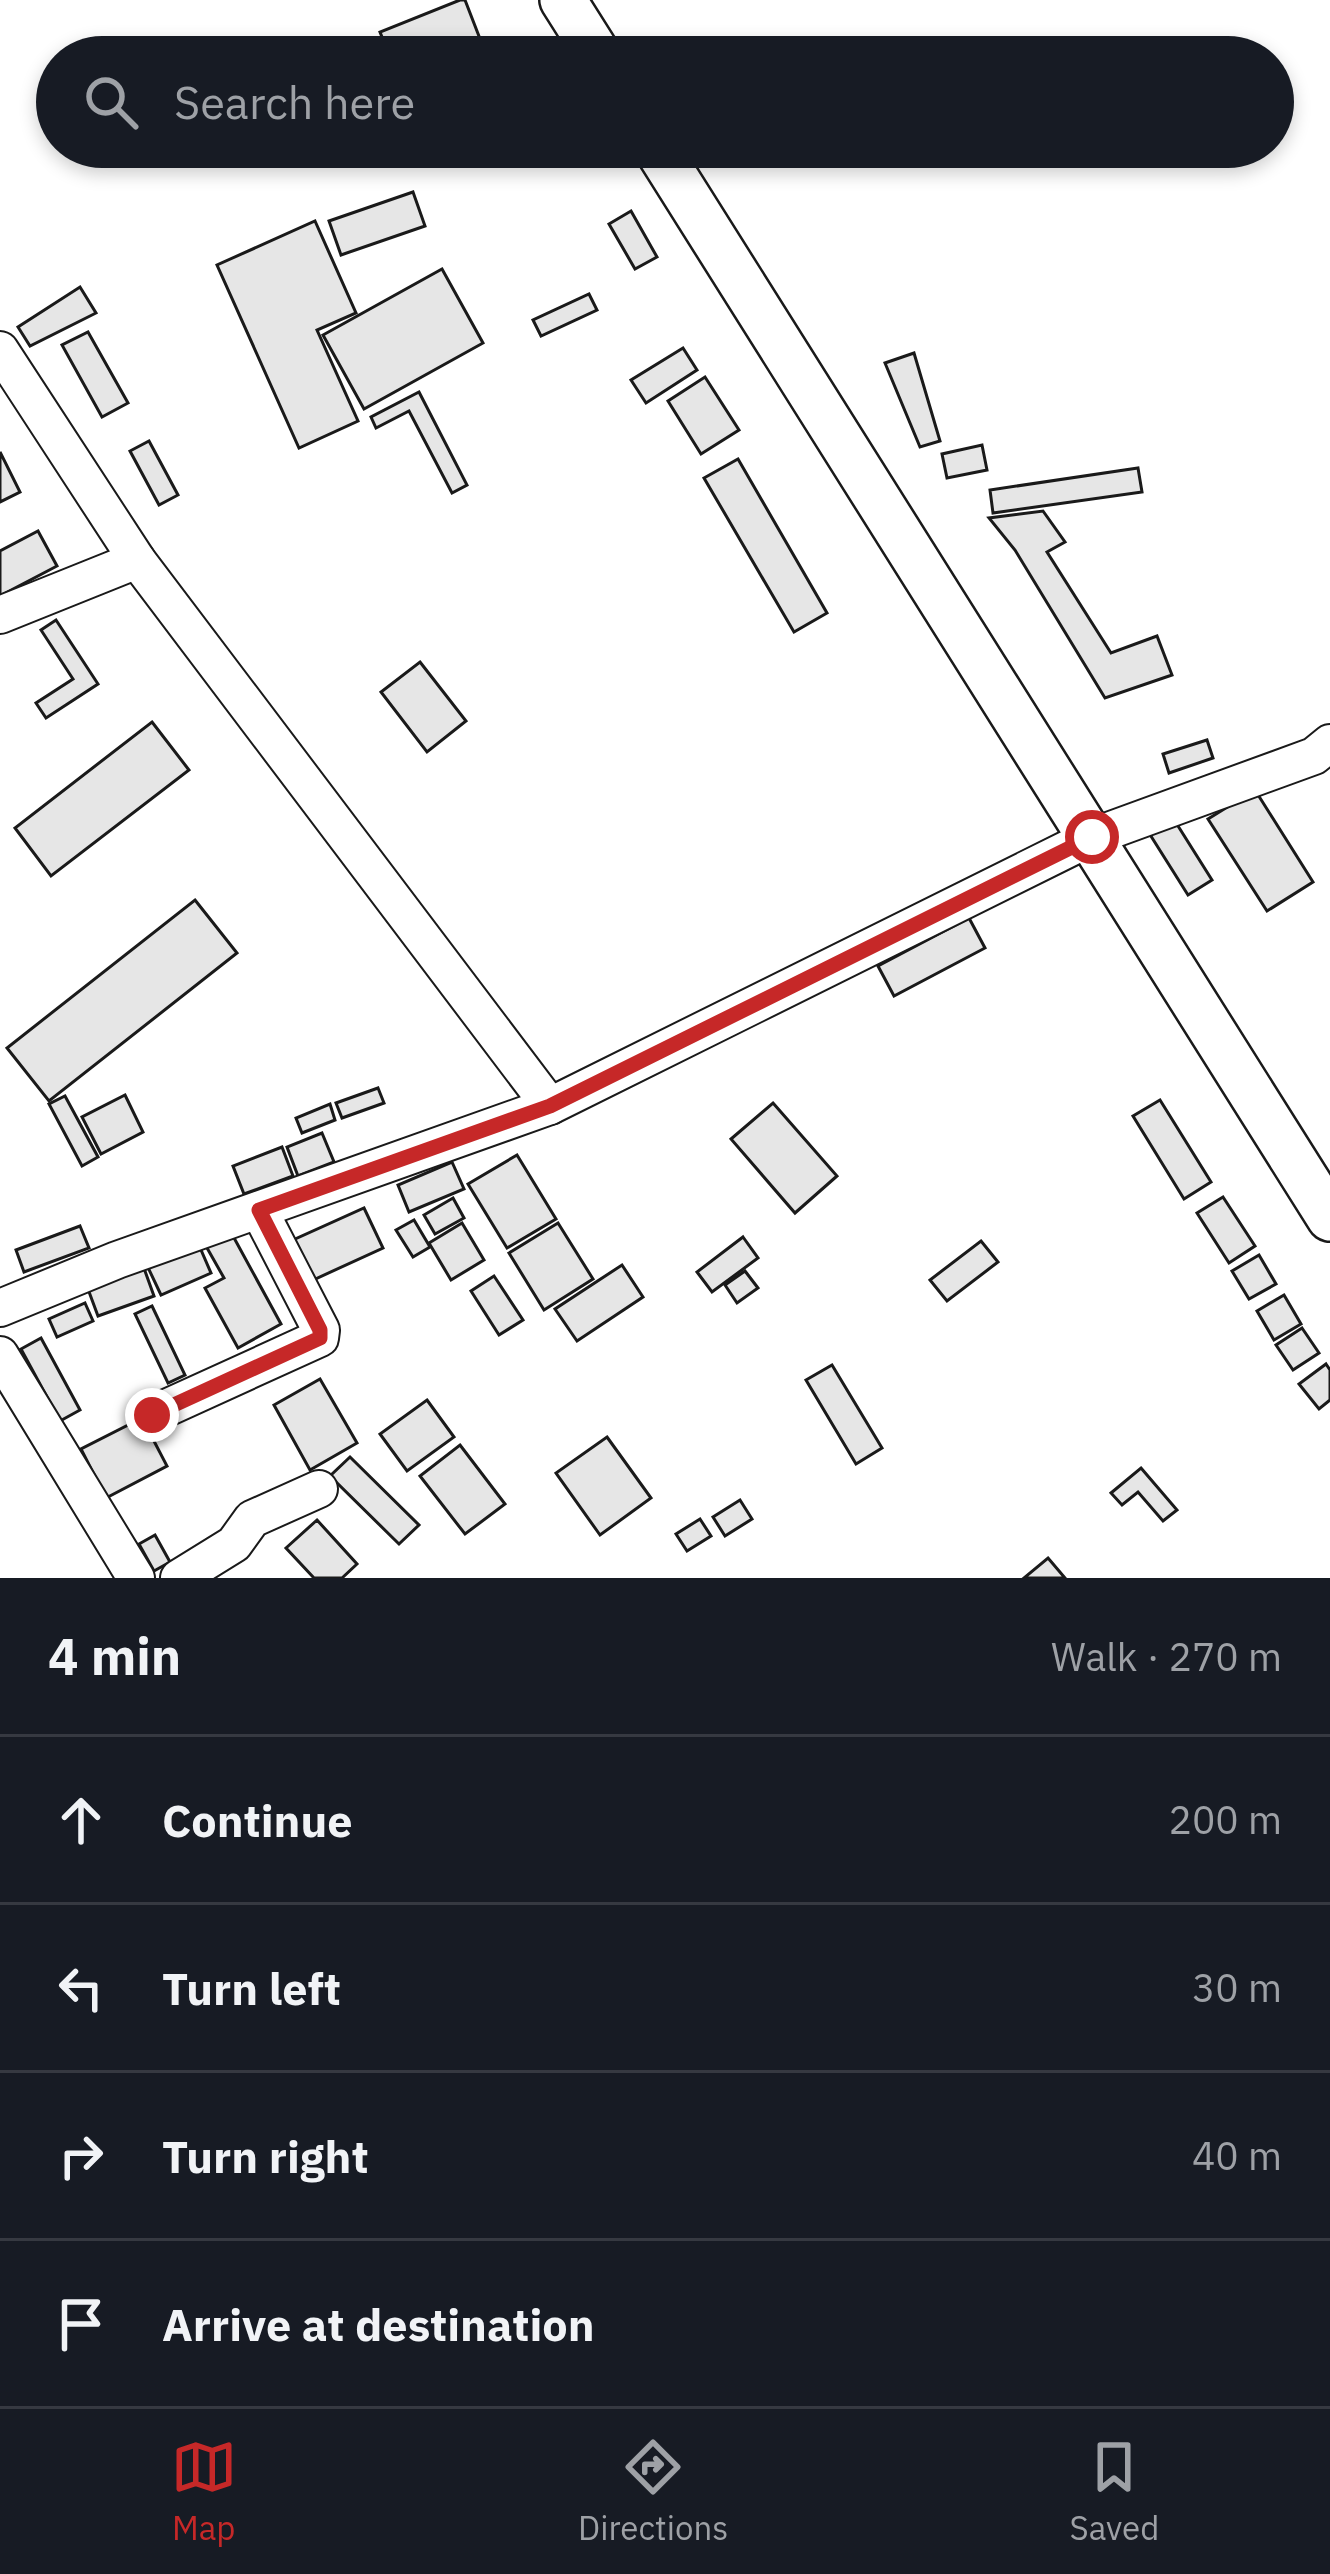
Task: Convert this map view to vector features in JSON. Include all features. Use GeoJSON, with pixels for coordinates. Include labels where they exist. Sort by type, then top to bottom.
{"type":"FeatureCollection","features":[{"type":"Feature","properties":{"kind":"main road"},"geometry":{"type":"LineString","coordinates":[[563,0],[586,36]]}},
{"type":"Feature","properties":{"kind":"main road"},"geometry":{"type":"LineString","coordinates":[[669,168],[1330,1217]]}},
{"type":"Feature","properties":{"kind":"street"},"geometry":{"type":"LineString","coordinates":[[0,350],[9,387],[550,1106]]}},
{"type":"Feature","properties":{"kind":"street"},"geometry":{"type":"LineString","coordinates":[[0,616],[137,560]]}},
{"type":"Feature","properties":{"kind":"street"},"geometry":{"type":"LineString","coordinates":[[0,1308],[117,1260],[550,1106],[1092,837],[1313,756],[1330,743]]}},
{"type":"Feature","properties":{"kind":"street"},"geometry":{"type":"LineString","coordinates":[[152,1415],[320,1338],[259,1210]]}},
{"type":"Feature","properties":{"kind":"street"},"geometry":{"type":"LineString","coordinates":[[0,1355],[136,1578]]}},
{"type":"Feature","properties":{"kind":"street"},"geometry":{"type":"LineString","coordinates":[[179,1578],[234,1544],[252,1519],[319,1489]]}},
{"type":"Feature","properties":{"kind":"building"},"geometry":{"type":"Polygon","coordinates":[[[465,0],[479,36],[382,36],[380,32],[465,0]]]}},
{"type":"Feature","properties":{"kind":"building"},"geometry":{"type":"Polygon","coordinates":[[[413,192],[425,226],[341,255],[329,221],[413,192]]]}},
{"type":"Feature","properties":{"kind":"building"},"geometry":{"type":"Polygon","coordinates":[[[631,211],[657,257],[635,269],[609,224],[631,211]]]}},
{"type":"Feature","properties":{"kind":"building"},"geometry":{"type":"Polygon","coordinates":[[[315,221],[356,313],[317,330],[358,421],[299,448],[217,265],[315,221]]]}},
{"type":"Feature","properties":{"kind":"building"},"geometry":{"type":"Polygon","coordinates":[[[442,269],[483,343],[364,409],[323,335],[442,269]]]}},
{"type":"Feature","properties":{"kind":"building"},"geometry":{"type":"Polygon","coordinates":[[[80,287],[96,313],[30,346],[18,327],[80,287]]]}},
{"type":"Feature","properties":{"kind":"building"},"geometry":{"type":"Polygon","coordinates":[[[589,294],[597,310],[541,336],[533,320],[589,294]]]}},
{"type":"Feature","properties":{"kind":"building"},"geometry":{"type":"Polygon","coordinates":[[[88,332],[128,403],[102,417],[62,345],[88,332]]]}},
{"type":"Feature","properties":{"kind":"building"},"geometry":{"type":"Polygon","coordinates":[[[683,348],[697,370],[646,403],[631,380],[683,348]]]}},
{"type":"Feature","properties":{"kind":"building"},"geometry":{"type":"Polygon","coordinates":[[[914,353],[940,441],[920,447],[885,363],[914,353]]]}},
{"type":"Feature","properties":{"kind":"building"},"geometry":{"type":"Polygon","coordinates":[[[705,377],[739,430],[701,454],[668,401],[705,377]]]}},
{"type":"Feature","properties":{"kind":"building"},"geometry":{"type":"Polygon","coordinates":[[[419,392],[467,485],[452,493],[409,411],[376,428],[371,417],[419,392]]]}},
{"type":"Feature","properties":{"kind":"building"},"geometry":{"type":"Polygon","coordinates":[[[149,441],[178,495],[159,505],[130,451],[149,441]]]}},
{"type":"Feature","properties":{"kind":"building"},"geometry":{"type":"Polygon","coordinates":[[[982,445],[987,470],[947,478],[942,454],[982,445]]]}},
{"type":"Feature","properties":{"kind":"building"},"geometry":{"type":"Polygon","coordinates":[[[0,452],[20,492],[0,502],[0,452]]]}},
{"type":"Feature","properties":{"kind":"building"},"geometry":{"type":"Polygon","coordinates":[[[738,459],[827,613],[794,632],[704,478],[738,459]]]}},
{"type":"Feature","properties":{"kind":"building"},"geometry":{"type":"Polygon","coordinates":[[[1138,468],[1142,492],[993,513],[990,490],[1138,468]]]}},
{"type":"Feature","properties":{"kind":"building"},"geometry":{"type":"Polygon","coordinates":[[[1043,511],[1065,542],[1047,552],[1111,653],[1157,636],[1172,675],[1105,698],[1015,550],[989,518],[1043,511]]]}},
{"type":"Feature","properties":{"kind":"building"},"geometry":{"type":"Polygon","coordinates":[[[38,531],[57,566],[0,596],[0,551],[38,531]]]}},
{"type":"Feature","properties":{"kind":"building"},"geometry":{"type":"Polygon","coordinates":[[[56,620],[98,684],[46,718],[36,703],[73,679],[41,630],[56,620]]]}},
{"type":"Feature","properties":{"kind":"building"},"geometry":{"type":"Polygon","coordinates":[[[420,662],[466,721],[427,752],[381,692],[420,662]]]}},
{"type":"Feature","properties":{"kind":"building"},"geometry":{"type":"Polygon","coordinates":[[[152,722],[189,770],[51,876],[15,828],[152,722]]]}},
{"type":"Feature","properties":{"kind":"building"},"geometry":{"type":"Polygon","coordinates":[[[1207,740],[1213,758],[1169,773],[1163,754],[1207,740]]]}},
{"type":"Feature","properties":{"kind":"building"},"geometry":{"type":"Polygon","coordinates":[[[1255,790],[1313,882],[1267,911],[1208,819],[1255,790]]]}},
{"type":"Feature","properties":{"kind":"building"},"geometry":{"type":"Polygon","coordinates":[[[1173,818],[1212,880],[1188,895],[1149,833],[1173,818]]]}},
{"type":"Feature","properties":{"kind":"building"},"geometry":{"type":"Polygon","coordinates":[[[195,900],[237,953],[49,1101],[7,1048],[195,900]]]}},
{"type":"Feature","properties":{"kind":"building"},"geometry":{"type":"Polygon","coordinates":[[[969,918],[985,948],[894,996],[878,966],[969,918]]]}},
{"type":"Feature","properties":{"kind":"building"},"geometry":{"type":"Polygon","coordinates":[[[378,1088],[384,1103],[342,1118],[336,1103],[378,1088]]]}},
{"type":"Feature","properties":{"kind":"building"},"geometry":{"type":"Polygon","coordinates":[[[125,1095],[143,1132],[101,1154],[82,1117],[125,1095]]]}},
{"type":"Feature","properties":{"kind":"building"},"geometry":{"type":"Polygon","coordinates":[[[65,1096],[98,1157],[82,1166],[49,1104],[65,1096]]]}},
{"type":"Feature","properties":{"kind":"building"},"geometry":{"type":"Polygon","coordinates":[[[1160,1100],[1211,1182],[1184,1199],[1133,1116],[1160,1100]]]}},
{"type":"Feature","properties":{"kind":"building"},"geometry":{"type":"Polygon","coordinates":[[[773,1103],[837,1176],[795,1213],[731,1139],[773,1103]]]}},
{"type":"Feature","properties":{"kind":"building"},"geometry":{"type":"Polygon","coordinates":[[[330,1104],[335,1120],[302,1133],[296,1118],[330,1104]]]}},
{"type":"Feature","properties":{"kind":"building"},"geometry":{"type":"Polygon","coordinates":[[[322,1133],[334,1162],[298,1176],[287,1147],[322,1133]]]}},
{"type":"Feature","properties":{"kind":"building"},"geometry":{"type":"Polygon","coordinates":[[[282,1147],[293,1176],[244,1194],[233,1166],[282,1147]]]}},
{"type":"Feature","properties":{"kind":"building"},"geometry":{"type":"Polygon","coordinates":[[[517,1155],[556,1219],[507,1248],[468,1184],[517,1155]]]}},
{"type":"Feature","properties":{"kind":"building"},"geometry":{"type":"Polygon","coordinates":[[[452,1162],[464,1189],[409,1212],[398,1185],[452,1162]]]}},
{"type":"Feature","properties":{"kind":"building"},"geometry":{"type":"Polygon","coordinates":[[[1223,1197],[1255,1246],[1229,1263],[1197,1213],[1223,1197]]]}},
{"type":"Feature","properties":{"kind":"building"},"geometry":{"type":"Polygon","coordinates":[[[453,1198],[464,1218],[435,1234],[424,1215],[453,1198]]]}},
{"type":"Feature","properties":{"kind":"building"},"geometry":{"type":"Polygon","coordinates":[[[364,1208],[383,1248],[311,1281],[293,1240],[364,1208]]]}},
{"type":"Feature","properties":{"kind":"building"},"geometry":{"type":"Polygon","coordinates":[[[414,1220],[430,1247],[413,1257],[396,1230],[414,1220]]]}},
{"type":"Feature","properties":{"kind":"building"},"geometry":{"type":"Polygon","coordinates":[[[462,1223],[484,1260],[451,1280],[429,1243],[462,1223]]]}},
{"type":"Feature","properties":{"kind":"building"},"geometry":{"type":"Polygon","coordinates":[[[558,1223],[593,1279],[544,1310],[509,1253],[558,1223]]]}},
{"type":"Feature","properties":{"kind":"building"},"geometry":{"type":"Polygon","coordinates":[[[227,1225],[281,1324],[238,1348],[205,1288],[224,1278],[202,1239],[227,1225]]]}},
{"type":"Feature","properties":{"kind":"building"},"geometry":{"type":"Polygon","coordinates":[[[80,1226],[89,1248],[24,1272],[16,1250],[80,1226]]]}},
{"type":"Feature","properties":{"kind":"building"},"geometry":{"type":"Polygon","coordinates":[[[195,1236],[211,1273],[161,1295],[144,1259],[195,1236]]]}},
{"type":"Feature","properties":{"kind":"building"},"geometry":{"type":"Polygon","coordinates":[[[743,1237],[758,1258],[712,1292],[697,1272],[743,1237]]]}},
{"type":"Feature","properties":{"kind":"building"},"geometry":{"type":"Polygon","coordinates":[[[981,1241],[998,1262],[947,1301],[930,1280],[981,1241]]]}},
{"type":"Feature","properties":{"kind":"building"},"geometry":{"type":"Polygon","coordinates":[[[1259,1255],[1276,1284],[1249,1299],[1232,1271],[1259,1255]]]}},
{"type":"Feature","properties":{"kind":"building"},"geometry":{"type":"Polygon","coordinates":[[[141,1260],[154,1296],[98,1316],[85,1281],[141,1260]]]}},
{"type":"Feature","properties":{"kind":"building"},"geometry":{"type":"Polygon","coordinates":[[[622,1265],[643,1297],[577,1341],[555,1309],[622,1265]]]}},
{"type":"Feature","properties":{"kind":"building"},"geometry":{"type":"Polygon","coordinates":[[[745,1271],[758,1288],[737,1303],[725,1285],[745,1271]]]}},
{"type":"Feature","properties":{"kind":"building"},"geometry":{"type":"Polygon","coordinates":[[[494,1276],[523,1320],[499,1335],[471,1291],[494,1276]]]}},
{"type":"Feature","properties":{"kind":"building"},"geometry":{"type":"Polygon","coordinates":[[[1284,1295],[1301,1324],[1274,1340],[1257,1311],[1284,1295]]]}},
{"type":"Feature","properties":{"kind":"building"},"geometry":{"type":"Polygon","coordinates":[[[85,1303],[93,1321],[57,1337],[49,1319],[85,1303]]]}},
{"type":"Feature","properties":{"kind":"building"},"geometry":{"type":"Polygon","coordinates":[[[152,1306],[185,1375],[168,1383],[135,1314],[152,1306]]]}},
{"type":"Feature","properties":{"kind":"building"},"geometry":{"type":"Polygon","coordinates":[[[1302,1328],[1319,1353],[1293,1370],[1276,1345],[1302,1328]]]}},
{"type":"Feature","properties":{"kind":"building"},"geometry":{"type":"Polygon","coordinates":[[[41,1338],[80,1410],[60,1421],[21,1349],[41,1338]]]}},
{"type":"Feature","properties":{"kind":"building"},"geometry":{"type":"Polygon","coordinates":[[[1326,1364],[1330,1400],[1319,1409],[1299,1384],[1326,1364]]]}},
{"type":"Feature","properties":{"kind":"building"},"geometry":{"type":"Polygon","coordinates":[[[832,1365],[882,1448],[856,1464],[806,1380],[832,1365]]]}},
{"type":"Feature","properties":{"kind":"building"},"geometry":{"type":"Polygon","coordinates":[[[320,1379],[357,1443],[310,1470],[274,1405],[320,1379]]]}},
{"type":"Feature","properties":{"kind":"building"},"geometry":{"type":"Polygon","coordinates":[[[427,1400],[454,1437],[407,1471],[380,1434],[427,1400]]]}},
{"type":"Feature","properties":{"kind":"building"},"geometry":{"type":"Polygon","coordinates":[[[142,1418],[167,1466],[106,1498],[81,1449],[142,1418]]]}},
{"type":"Feature","properties":{"kind":"building"},"geometry":{"type":"Polygon","coordinates":[[[607,1437],[651,1498],[600,1535],[556,1473],[607,1437]]]}},
{"type":"Feature","properties":{"kind":"building"},"geometry":{"type":"Polygon","coordinates":[[[460,1445],[505,1504],[465,1534],[420,1476],[460,1445]]]}},
{"type":"Feature","properties":{"kind":"building"},"geometry":{"type":"Polygon","coordinates":[[[350,1457],[419,1525],[399,1544],[330,1476],[350,1457]]]}},
{"type":"Feature","properties":{"kind":"building"},"geometry":{"type":"Polygon","coordinates":[[[1141,1468],[1177,1510],[1163,1521],[1138,1492],[1122,1505],[1111,1493],[1141,1468]]]}},
{"type":"Feature","properties":{"kind":"building"},"geometry":{"type":"Polygon","coordinates":[[[740,1500],[752,1519],[725,1536],[713,1517],[740,1500]]]}},
{"type":"Feature","properties":{"kind":"building"},"geometry":{"type":"Polygon","coordinates":[[[700,1519],[711,1536],[687,1551],[676,1534],[700,1519]]]}},
{"type":"Feature","properties":{"kind":"building"},"geometry":{"type":"Polygon","coordinates":[[[317,1520],[357,1564],[342,1578],[314,1578],[286,1548],[317,1520]]]}},
{"type":"Feature","properties":{"kind":"building"},"geometry":{"type":"Polygon","coordinates":[[[155,1535],[170,1562],[154,1571],[139,1544],[155,1535]]]}},
{"type":"Feature","properties":{"kind":"building"},"geometry":{"type":"Polygon","coordinates":[[[1048,1558],[1065,1578],[1024,1578],[1048,1558]]]}},
{"type":"Feature","properties":{"kind":"route"},"geometry":{"type":"LineString","coordinates":[[152,1415],[320,1338],[259,1210],[550,1106],[1092,837]]}}]}
